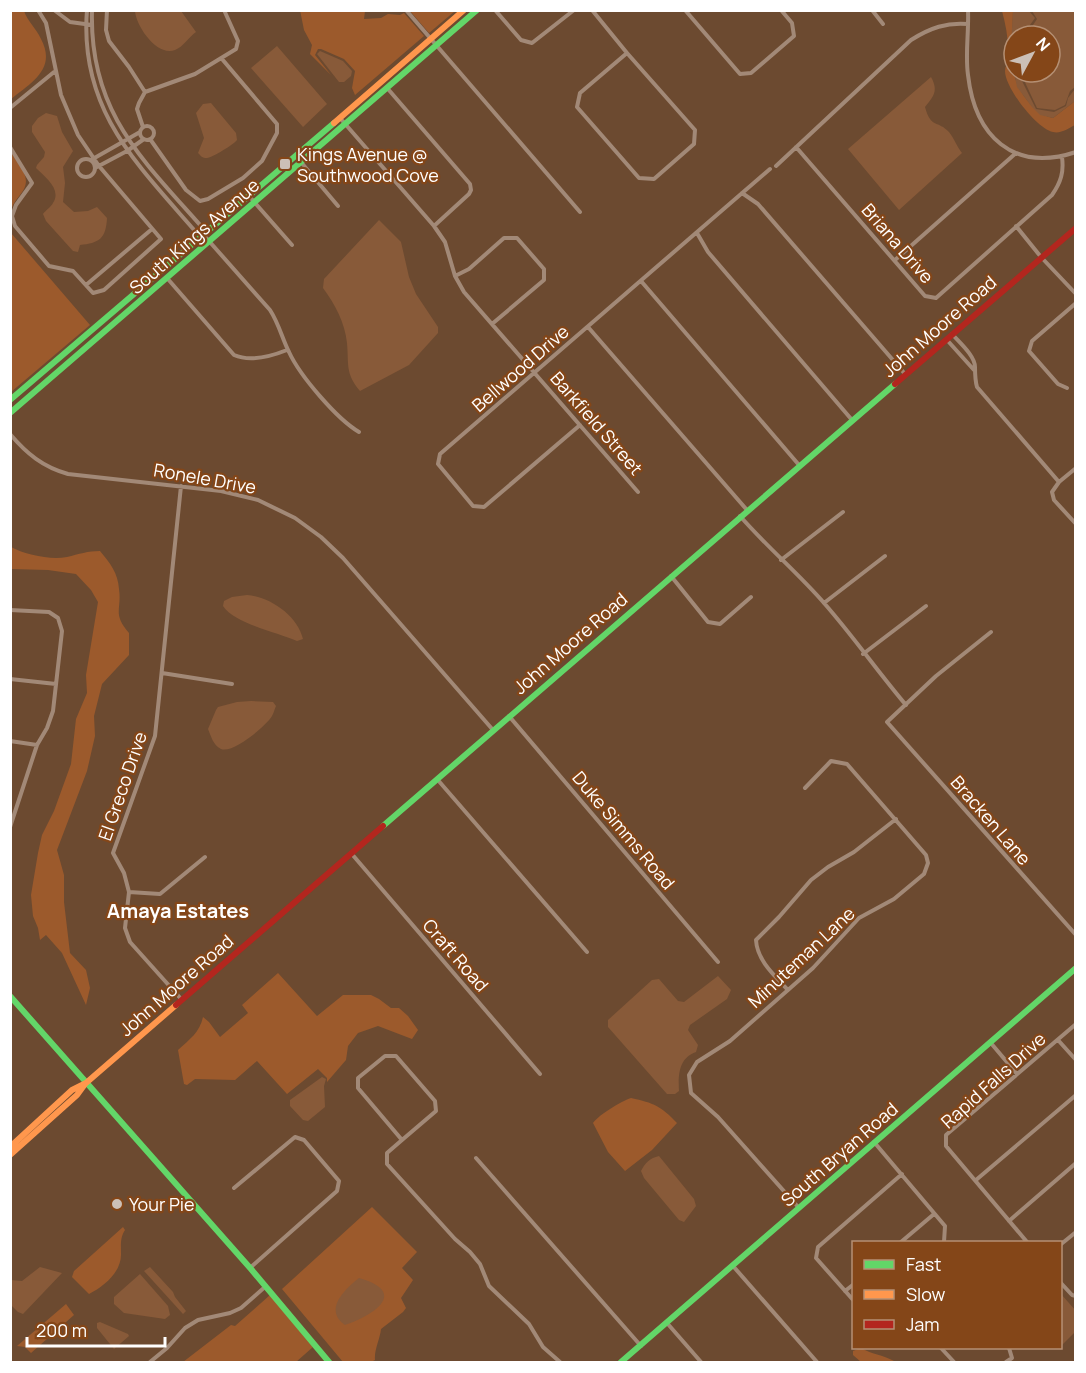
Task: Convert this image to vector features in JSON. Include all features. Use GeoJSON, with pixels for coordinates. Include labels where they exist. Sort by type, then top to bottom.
{"type":"FeatureCollection","features":[{"type":"Feature","properties":{"kind":"street"},"geometry":{"type":"LineString","coordinates":[[10,147],[32,183],[16,205],[12,216],[15,226],[49,266],[73,271],[93,293],[104,290],[161,239],[97,167],[78,135],[68,113],[55,72],[46,23],[38,10]]}},
{"type":"Feature","properties":{"kind":"street"},"geometry":{"type":"LineString","coordinates":[[54,10],[70,22],[92,25]]}},
{"type":"Feature","properties":{"kind":"street"},"geometry":{"type":"LineString","coordinates":[[87,10],[87,52],[100,102],[127,151],[195,231],[203,234]]}},
{"type":"Feature","properties":{"kind":"street"},"geometry":{"type":"LineString","coordinates":[[93,10],[94,54],[103,88],[114,117],[128,140],[201,226],[203,234],[270,310],[282,333],[287,350],[299,371],[346,424],[359,432]]}},
{"type":"Feature","properties":{"kind":"street"},"geometry":{"type":"LineString","coordinates":[[107,10],[106,30],[109,40],[145,93]]}},
{"type":"Feature","properties":{"kind":"street"},"geometry":{"type":"LineString","coordinates":[[143,127],[137,111],[145,93],[195,74],[236,49],[238,41],[224,10]]}},
{"type":"Feature","properties":{"kind":"street"},"geometry":{"type":"LineString","coordinates":[[406,10],[580,212]]}},
{"type":"Feature","properties":{"kind":"street","name":"South Kings Avenue"},"geometry":{"type":"LineString","coordinates":[[10,400],[464,10]]}},
{"type":"Feature","properties":{"kind":"street","name":"South Kings Avenue"},"geometry":{"type":"LineString","coordinates":[[10,413],[477,10]]}},
{"type":"Feature","properties":{"kind":"street"},"geometry":{"type":"LineString","coordinates":[[495,10],[521,40],[532,43],[574,10]]}},
{"type":"Feature","properties":{"kind":"street"},"geometry":{"type":"LineString","coordinates":[[592,10],[695,130],[694,144],[654,179],[639,178],[577,107],[580,93],[627,53]]}},
{"type":"Feature","properties":{"kind":"street"},"geometry":{"type":"LineString","coordinates":[[685,10],[740,74],[751,73],[794,36],[792,23],[781,10]]}},
{"type":"Feature","properties":{"kind":"street"},"geometry":{"type":"LineString","coordinates":[[872,10],[883,24]]}},
{"type":"Feature","properties":{"kind":"street"},"geometry":{"type":"LineString","coordinates":[[968,10],[967,73],[976,113],[986,130],[1016,153],[1031,158],[1062,157],[1076,152]]}},
{"type":"Feature","properties":{"kind":"street"},"geometry":{"type":"LineString","coordinates":[[776,166],[911,40],[934,28],[953,23],[969,24]]}},
{"type":"Feature","properties":{"kind":"street"},"geometry":{"type":"LineString","coordinates":[[140,132],[186,190],[200,201],[208,199],[243,178],[262,161],[277,133],[277,124],[222,59]]}},
{"type":"Feature","properties":{"kind":"street"},"geometry":{"type":"LineString","coordinates":[[10,108],[55,72]]}},
{"type":"Feature","properties":{"kind":"street"},"geometry":{"type":"LineString","coordinates":[[388,89],[470,184],[469,194],[434,225]]}},
{"type":"Feature","properties":{"kind":"street","name":"Barkfield Street"},"geometry":{"type":"LineString","coordinates":[[340,118],[434,225],[445,243],[455,276],[464,292],[638,492]]}},
{"type":"Feature","properties":{"kind":"street"},"geometry":{"type":"LineString","coordinates":[[149,126],[153,129],[153,134],[147,139],[97,167],[89,176],[79,173],[79,162],[86,159],[93,160],[128,140],[140,132],[143,127],[149,126]]}},
{"type":"Feature","properties":{"kind":"street","name":"Briana Drive"},"geometry":{"type":"LineString","coordinates":[[796,147],[925,296],[936,298],[1052,195],[1060,183],[1063,169],[1062,157]]}},
{"type":"Feature","properties":{"kind":"street"},"geometry":{"type":"LineString","coordinates":[[895,260],[1016,153]]}},
{"type":"Feature","properties":{"kind":"street"},"geometry":{"type":"LineString","coordinates":[[296,156],[338,206]]}},
{"type":"Feature","properties":{"kind":"street","name":"Bellwood Drive"},"geometry":{"type":"LineString","coordinates":[[580,425],[484,507],[473,506],[438,464],[440,454],[770,169]]}},
{"type":"Feature","properties":{"kind":"street"},"geometry":{"type":"LineString","coordinates":[[742,193],[758,204],[906,375]]}},
{"type":"Feature","properties":{"kind":"street"},"geometry":{"type":"LineString","coordinates":[[249,196],[292,245]]}},
{"type":"Feature","properties":{"kind":"street"},"geometry":{"type":"LineString","coordinates":[[1016,226],[1076,294]]}},
{"type":"Feature","properties":{"kind":"street","name":"John Moore Road"},"geometry":{"type":"LineString","coordinates":[[10,1155],[77,1095],[86,1083],[1076,228]]}},
{"type":"Feature","properties":{"kind":"street"},"geometry":{"type":"LineString","coordinates":[[86,285],[152,229]]}},
{"type":"Feature","properties":{"kind":"street"},"geometry":{"type":"LineString","coordinates":[[697,233],[708,252],[852,420]]}},
{"type":"Feature","properties":{"kind":"street"},"geometry":{"type":"LineString","coordinates":[[455,276],[469,269],[504,238],[517,238],[543,268],[543,280],[492,324]]}},
{"type":"Feature","properties":{"kind":"street"},"geometry":{"type":"LineString","coordinates":[[167,278],[234,355],[247,358],[272,356],[287,350]]}},
{"type":"Feature","properties":{"kind":"street"},"geometry":{"type":"LineString","coordinates":[[641,281],[799,465]]}},
{"type":"Feature","properties":{"kind":"street"},"geometry":{"type":"LineString","coordinates":[[1067,388],[1058,384],[1029,351],[1032,341],[1076,303]]}},
{"type":"Feature","properties":{"kind":"street"},"geometry":{"type":"LineString","coordinates":[[588,327],[747,510]]}},
{"type":"Feature","properties":{"kind":"street"},"geometry":{"type":"LineString","coordinates":[[952,334],[975,365],[977,387],[1059,482]]}},
{"type":"Feature","properties":{"kind":"street"},"geometry":{"type":"LineString","coordinates":[[947,340],[975,371]]}},
{"type":"Feature","properties":{"kind":"street","name":"Ronele Drive"},"geometry":{"type":"LineString","coordinates":[[10,434],[29,455],[53,470],[68,474],[221,491],[258,500],[295,518],[321,537],[343,558],[493,730]]}},
{"type":"Feature","properties":{"kind":"street"},"geometry":{"type":"LineString","coordinates":[[1076,468],[1059,482],[1052,492],[1054,500],[1076,524]]}},
{"type":"Feature","properties":{"kind":"street","name":"El Greco Drive"},"geometry":{"type":"LineString","coordinates":[[181,486],[155,736],[113,853],[124,873],[129,892],[125,928],[130,942],[182,1000]]}},
{"type":"Feature","properties":{"kind":"street"},"geometry":{"type":"LineString","coordinates":[[781,560],[843,512]]}},
{"type":"Feature","properties":{"kind":"street"},"geometry":{"type":"LineString","coordinates":[[740,516],[824,603],[906,705],[936,676],[991,632]]}},
{"type":"Feature","properties":{"kind":"street"},"geometry":{"type":"LineString","coordinates":[[824,603],[885,556]]}},
{"type":"Feature","properties":{"kind":"street"},"geometry":{"type":"LineString","coordinates":[[671,576],[708,621],[720,624],[751,597]]}},
{"type":"Feature","properties":{"kind":"street"},"geometry":{"type":"LineString","coordinates":[[863,654],[926,606]]}},
{"type":"Feature","properties":{"kind":"street"},"geometry":{"type":"LineString","coordinates":[[10,610],[49,612],[58,618],[62,631],[53,711],[37,746],[10,826]]}},
{"type":"Feature","properties":{"kind":"street"},"geometry":{"type":"LineString","coordinates":[[162,672],[232,684]]}},
{"type":"Feature","properties":{"kind":"street"},"geometry":{"type":"LineString","coordinates":[[10,679],[56,684]]}},
{"type":"Feature","properties":{"kind":"street","name":"Bracken Lane"},"geometry":{"type":"LineString","coordinates":[[906,705],[887,722],[1076,935]]}},
{"type":"Feature","properties":{"kind":"street","name":"Duke Simms Road"},"geometry":{"type":"LineString","coordinates":[[509,716],[718,962]]}},
{"type":"Feature","properties":{"kind":"street"},"geometry":{"type":"LineString","coordinates":[[10,741],[37,746]]}},
{"type":"Feature","properties":{"kind":"street","name":"Minuteman Lane"},"geometry":{"type":"LineString","coordinates":[[800,1209],[718,1118],[691,1093],[689,1075],[697,1062],[730,1041],[813,968],[859,918],[894,898],[924,874],[928,863],[926,855],[847,764],[831,761],[805,788]]}},
{"type":"Feature","properties":{"kind":"street"},"geometry":{"type":"LineString","coordinates":[[437,779],[587,952]]}},
{"type":"Feature","properties":{"kind":"street"},"geometry":{"type":"LineString","coordinates":[[788,990],[762,961],[756,951],[756,940],[811,880],[828,867],[855,852],[896,819]]}},
{"type":"Feature","properties":{"kind":"street","name":"Craft Road"},"geometry":{"type":"LineString","coordinates":[[351,853],[540,1074]]}},
{"type":"Feature","properties":{"kind":"street"},"geometry":{"type":"LineString","coordinates":[[129,892],[160,894],[205,857]]}},
{"type":"Feature","properties":{"kind":"street","name":"South Bryan Road"},"geometry":{"type":"LineString","coordinates":[[621,1362],[1076,968]]}},
{"type":"Feature","properties":{"kind":"street"},"geometry":{"type":"LineString","coordinates":[[10,996],[251,1267],[329,1362]]}},
{"type":"Feature","properties":{"kind":"street","name":"Rapid Falls Drive"},"geometry":{"type":"LineString","coordinates":[[1026,1241],[946,1146],[946,1135],[1076,1024]]}},
{"type":"Feature","properties":{"kind":"street"},"geometry":{"type":"LineString","coordinates":[[1058,1040],[1076,1060]]}},
{"type":"Feature","properties":{"kind":"street"},"geometry":{"type":"LineString","coordinates":[[990,1042],[1017,1074]]}},
{"type":"Feature","properties":{"kind":"street"},"geometry":{"type":"LineString","coordinates":[[402,1140],[358,1089],[358,1078],[385,1056],[396,1056],[435,1101],[436,1110],[402,1140],[387,1153],[387,1164],[455,1239],[470,1252],[480,1264],[489,1286],[529,1324],[543,1347],[560,1362]]}},
{"type":"Feature","properties":{"kind":"street","name":"John Moore Road"},"geometry":{"type":"LineString","coordinates":[[10,1147],[72,1090],[86,1083]]}},
{"type":"Feature","properties":{"kind":"street"},"geometry":{"type":"LineString","coordinates":[[976,1180],[1076,1095]]}},
{"type":"Feature","properties":{"kind":"street"},"geometry":{"type":"LineString","coordinates":[[234,1188],[295,1137],[304,1140],[339,1182],[337,1191],[251,1267]]}},
{"type":"Feature","properties":{"kind":"street"},"geometry":{"type":"LineString","coordinates":[[874,1143],[945,1226],[944,1241]]}},
{"type":"Feature","properties":{"kind":"street"},"geometry":{"type":"LineString","coordinates":[[476,1158],[641,1346]]}},
{"type":"Feature","properties":{"kind":"street"},"geometry":{"type":"LineString","coordinates":[[1009,1221],[1076,1162]]}},
{"type":"Feature","properties":{"kind":"street"},"geometry":{"type":"LineString","coordinates":[[852,1299],[816,1258],[818,1247],[902,1174]]}},
{"type":"Feature","properties":{"kind":"street"},"geometry":{"type":"LineString","coordinates":[[902,1241],[934,1214]]}},
{"type":"Feature","properties":{"kind":"street"},"geometry":{"type":"LineString","coordinates":[[1062,1243],[1076,1232]]}},
{"type":"Feature","properties":{"kind":"street"},"geometry":{"type":"LineString","coordinates":[[733,1266],[817,1362]]}},
{"type":"Feature","properties":{"kind":"street"},"geometry":{"type":"LineString","coordinates":[[1062,1284],[1072,1295],[1076,1296]]}},
{"type":"Feature","properties":{"kind":"street"},"geometry":{"type":"LineString","coordinates":[[150,1362],[167,1348],[185,1328],[198,1320],[237,1310],[266,1286]]}},
{"type":"Feature","properties":{"kind":"street"},"geometry":{"type":"LineString","coordinates":[[845,1291],[852,1286]]}},
{"type":"Feature","properties":{"kind":"street"},"geometry":{"type":"LineString","coordinates":[[667,1323],[701,1362]]}},
{"type":"Feature","properties":{"kind":"street"},"geometry":{"type":"LineString","coordinates":[[943,1349],[954,1362]]}},
{"type":"Feature","properties":{"kind":"street"},"geometry":{"type":"LineString","coordinates":[[1006,1362],[1012,1358],[1010,1349]]}},
{"type":"Feature","properties":{"kind":"shaded area"},"geometry":{"type":"Polygon","coordinates":[[[11,10],[24,11],[41,39],[46,59],[44,67],[34,81],[11,99],[11,10]]]}},
{"type":"Feature","properties":{"kind":"shaded area"},"geometry":{"type":"Polygon","coordinates":[[[300,10],[365,11],[364,19],[404,13],[424,36],[355,95],[352,88],[355,71],[344,59],[318,49],[315,55],[331,75],[310,54],[312,45],[304,30],[300,10]]]}},
{"type":"Feature","properties":{"kind":"shaded area"},"geometry":{"type":"Polygon","coordinates":[[[410,10],[455,11],[429,33],[410,10]]]}},
{"type":"Feature","properties":{"kind":"shaded area"},"geometry":{"type":"Polygon","coordinates":[[[135,11],[181,11],[196,32],[175,50],[161,49],[143,32],[135,11]]]}},
{"type":"Feature","properties":{"kind":"shaded area"},"geometry":{"type":"Polygon","coordinates":[[[1002,11],[1013,11],[1013,24],[1005,24],[1002,11]]]}},
{"type":"Feature","properties":{"kind":"shaded area"},"geometry":{"type":"Polygon","coordinates":[[[1013,11],[1029,11],[1035,18],[1031,24],[1012,24],[1013,11]]]}},
{"type":"Feature","properties":{"kind":"shaded area"},"geometry":{"type":"Polygon","coordinates":[[[1032,11],[1075,11],[1075,87],[1070,91],[1065,105],[1055,110],[1037,108],[1026,84],[1062,84],[1062,24],[1034,24],[1037,19],[1032,11]]]}},
{"type":"Feature","properties":{"kind":"shaded area"},"geometry":{"type":"Polygon","coordinates":[[[277,46],[327,104],[303,127],[251,68],[277,46]]]}},
{"type":"Feature","properties":{"kind":"shaded area"},"geometry":{"type":"Polygon","coordinates":[[[320,51],[343,61],[352,71],[351,76],[344,82],[339,82],[317,54],[320,51]]]}},
{"type":"Feature","properties":{"kind":"shaded area"},"geometry":{"type":"Polygon","coordinates":[[[931,77],[935,90],[933,97],[925,107],[927,114],[932,121],[949,132],[962,153],[899,210],[848,149],[931,77]]]}},
{"type":"Feature","properties":{"kind":"shaded area"},"geometry":{"type":"Polygon","coordinates":[[[1009,84],[1018,84],[1035,109],[1053,118],[1075,101],[1075,125],[1059,132],[1046,129],[1023,107],[1009,84]]]}},
{"type":"Feature","properties":{"kind":"shaded area"},"geometry":{"type":"Polygon","coordinates":[[[1016,84],[1024,84],[1036,109],[1054,112],[1066,106],[1068,98],[1075,89],[1075,101],[1053,118],[1040,115],[1016,84]]]}},
{"type":"Feature","properties":{"kind":"shaded area"},"geometry":{"type":"Polygon","coordinates":[[[211,103],[236,133],[237,140],[218,153],[205,158],[198,153],[204,138],[196,113],[203,104],[211,103]]]}},
{"type":"Feature","properties":{"kind":"shaded area"},"geometry":{"type":"Polygon","coordinates":[[[46,113],[57,116],[62,132],[73,151],[63,167],[65,183],[63,202],[74,212],[88,211],[97,207],[107,218],[105,231],[100,239],[80,245],[78,252],[73,251],[46,221],[43,214],[53,203],[55,193],[48,179],[36,168],[45,152],[32,132],[32,126],[46,113]]]}},
{"type":"Feature","properties":{"kind":"shaded area"},"geometry":{"type":"Polygon","coordinates":[[[11,152],[24,173],[26,183],[11,212],[11,152]]]}},
{"type":"Feature","properties":{"kind":"shaded area"},"geometry":{"type":"Polygon","coordinates":[[[379,220],[401,242],[409,277],[416,294],[438,327],[438,333],[409,365],[360,391],[350,374],[344,328],[323,288],[324,279],[379,220]]]}},
{"type":"Feature","properties":{"kind":"shaded area"},"geometry":{"type":"Polygon","coordinates":[[[11,233],[90,325],[11,392],[10,390],[11,233]]]}},
{"type":"Feature","properties":{"kind":"shaded area"},"geometry":{"type":"Polygon","coordinates":[[[11,547],[53,558],[100,551],[117,578],[120,596],[119,616],[129,633],[129,655],[102,684],[94,716],[95,736],[87,771],[57,850],[64,875],[64,902],[70,953],[86,970],[90,988],[86,1005],[62,953],[46,935],[40,940],[33,916],[31,895],[42,835],[54,811],[71,764],[76,719],[87,693],[86,675],[98,602],[91,590],[76,574],[48,570],[11,569],[11,547]]]}},
{"type":"Feature","properties":{"kind":"shaded area"},"geometry":{"type":"Polygon","coordinates":[[[247,595],[265,599],[289,615],[300,630],[303,639],[297,641],[246,623],[223,606],[224,601],[232,597],[247,595]]]}},
{"type":"Feature","properties":{"kind":"shaded area"},"geometry":{"type":"Polygon","coordinates":[[[251,701],[273,702],[276,706],[272,716],[241,743],[226,749],[218,747],[208,729],[218,707],[251,701]]]}},
{"type":"Feature","properties":{"kind":"shaded area"},"geometry":{"type":"Polygon","coordinates":[[[278,973],[317,1016],[343,995],[371,995],[391,1008],[399,1008],[418,1030],[412,1039],[378,1026],[358,1033],[348,1046],[346,1060],[327,1082],[327,1078],[318,1069],[287,1094],[257,1061],[235,1080],[195,1079],[187,1085],[184,1084],[178,1050],[197,1031],[203,1017],[220,1037],[248,1013],[242,1005],[278,973]]]}},
{"type":"Feature","properties":{"kind":"shaded area"},"geometry":{"type":"Polygon","coordinates":[[[718,976],[731,990],[727,999],[690,1025],[688,1030],[698,1045],[696,1052],[683,1062],[679,1091],[675,1094],[667,1094],[608,1027],[608,1020],[652,980],[659,979],[678,1001],[684,1002],[718,976]]]}},
{"type":"Feature","properties":{"kind":"shaded area"},"geometry":{"type":"Polygon","coordinates":[[[322,1077],[326,1079],[325,1107],[308,1121],[303,1120],[290,1106],[290,1100],[322,1077]]]}},
{"type":"Feature","properties":{"kind":"shaded area"},"geometry":{"type":"Polygon","coordinates":[[[631,1098],[657,1106],[677,1123],[652,1150],[625,1171],[608,1152],[593,1123],[610,1109],[631,1098]]]}},
{"type":"Feature","properties":{"kind":"shaded area"},"geometry":{"type":"Polygon","coordinates":[[[659,1156],[694,1199],[696,1206],[684,1222],[679,1220],[644,1178],[641,1171],[648,1161],[659,1156]]]}},
{"type":"Feature","properties":{"kind":"shaded area"},"geometry":{"type":"Polygon","coordinates":[[[372,1207],[417,1252],[402,1268],[413,1280],[401,1298],[406,1308],[381,1329],[375,1360],[343,1362],[282,1289],[372,1207]]]}},
{"type":"Feature","properties":{"kind":"shaded area"},"geometry":{"type":"Polygon","coordinates":[[[123,1227],[125,1230],[122,1238],[121,1260],[116,1272],[101,1287],[89,1294],[72,1277],[74,1271],[123,1227]]]}},
{"type":"Feature","properties":{"kind":"shaded area"},"geometry":{"type":"Polygon","coordinates":[[[40,1267],[62,1273],[23,1314],[18,1312],[11,1305],[11,1280],[22,1281],[40,1267]]]}},
{"type":"Feature","properties":{"kind":"shaded area"},"geometry":{"type":"Polygon","coordinates":[[[150,1267],[173,1292],[186,1311],[183,1314],[144,1271],[150,1267]]]}},
{"type":"Feature","properties":{"kind":"shaded area"},"geometry":{"type":"Polygon","coordinates":[[[140,1274],[168,1306],[170,1315],[165,1319],[124,1313],[114,1304],[114,1297],[140,1274]]]}},
{"type":"Feature","properties":{"kind":"shaded area"},"geometry":{"type":"Polygon","coordinates":[[[359,1278],[382,1290],[384,1296],[382,1303],[356,1321],[345,1325],[336,1313],[336,1306],[338,1300],[359,1278]]]}},
{"type":"Feature","properties":{"kind":"shaded area"},"geometry":{"type":"Polygon","coordinates":[[[270,1295],[313,1347],[296,1362],[183,1362],[231,1325],[235,1326],[270,1295]]]}},
{"type":"Feature","properties":{"kind":"shaded area"},"geometry":{"type":"Polygon","coordinates":[[[1062,1295],[1076,1311],[1075,1332],[1062,1345],[1062,1295]]]}},
{"type":"Feature","properties":{"kind":"shaded area"},"geometry":{"type":"Polygon","coordinates":[[[66,1304],[74,1315],[31,1353],[25,1347],[17,1346],[66,1304]]]}},
{"type":"Feature","properties":{"kind":"shaded area"},"geometry":{"type":"Polygon","coordinates":[[[100,1322],[129,1336],[114,1349],[97,1328],[97,1323],[100,1322]]]}},
{"type":"Feature","properties":{"kind":"shaded area"},"geometry":{"type":"Polygon","coordinates":[[[863,1349],[894,1361],[861,1362],[853,1355],[853,1351],[863,1349]]]}},
{"type":"Feature","properties":{"kind":"traffic: fast"},"geometry":{"type":"LineString","coordinates":[[10,413],[477,10]]}},
{"type":"Feature","properties":{"kind":"traffic: fast"},"geometry":{"type":"LineString","coordinates":[[10,400],[334,123]]}},
{"type":"Feature","properties":{"kind":"traffic: fast"},"geometry":{"type":"LineString","coordinates":[[383,826],[895,384]]}},
{"type":"Feature","properties":{"kind":"traffic: fast"},"geometry":{"type":"LineString","coordinates":[[621,1362],[1076,968]]}},
{"type":"Feature","properties":{"kind":"traffic: fast"},"geometry":{"type":"LineString","coordinates":[[10,996],[251,1269],[329,1362]]}},
{"type":"Feature","properties":{"kind":"traffic: slow"},"geometry":{"type":"LineString","coordinates":[[334,123],[464,10]]}},
{"type":"Feature","properties":{"kind":"traffic: slow"},"geometry":{"type":"LineString","coordinates":[[10,1147],[72,1090],[86,1083],[176,1005]]}},
{"type":"Feature","properties":{"kind":"traffic: slow"},"geometry":{"type":"LineString","coordinates":[[10,1155],[77,1095],[85,1084]]}},
{"type":"Feature","properties":{"kind":"traffic: jam"},"geometry":{"type":"LineString","coordinates":[[895,384],[1076,228]]}},
{"type":"Feature","properties":{"kind":"traffic: jam"},"geometry":{"type":"LineString","coordinates":[[176,1005],[383,826]]}},
{"type":"Feature","properties":{"kind":"place","name":"Kings Avenue @ Southwood Cove"},"geometry":{"type":"Point","coordinates":[285,164]}},
{"type":"Feature","properties":{"kind":"place","name":"Your Pie"},"geometry":{"type":"Point","coordinates":[117,1204]}},
{"type":"Feature","properties":{"kind":"district","name":"Amaya Estates"},"geometry":{"type":"Point","coordinates":[178,910]}}]}
